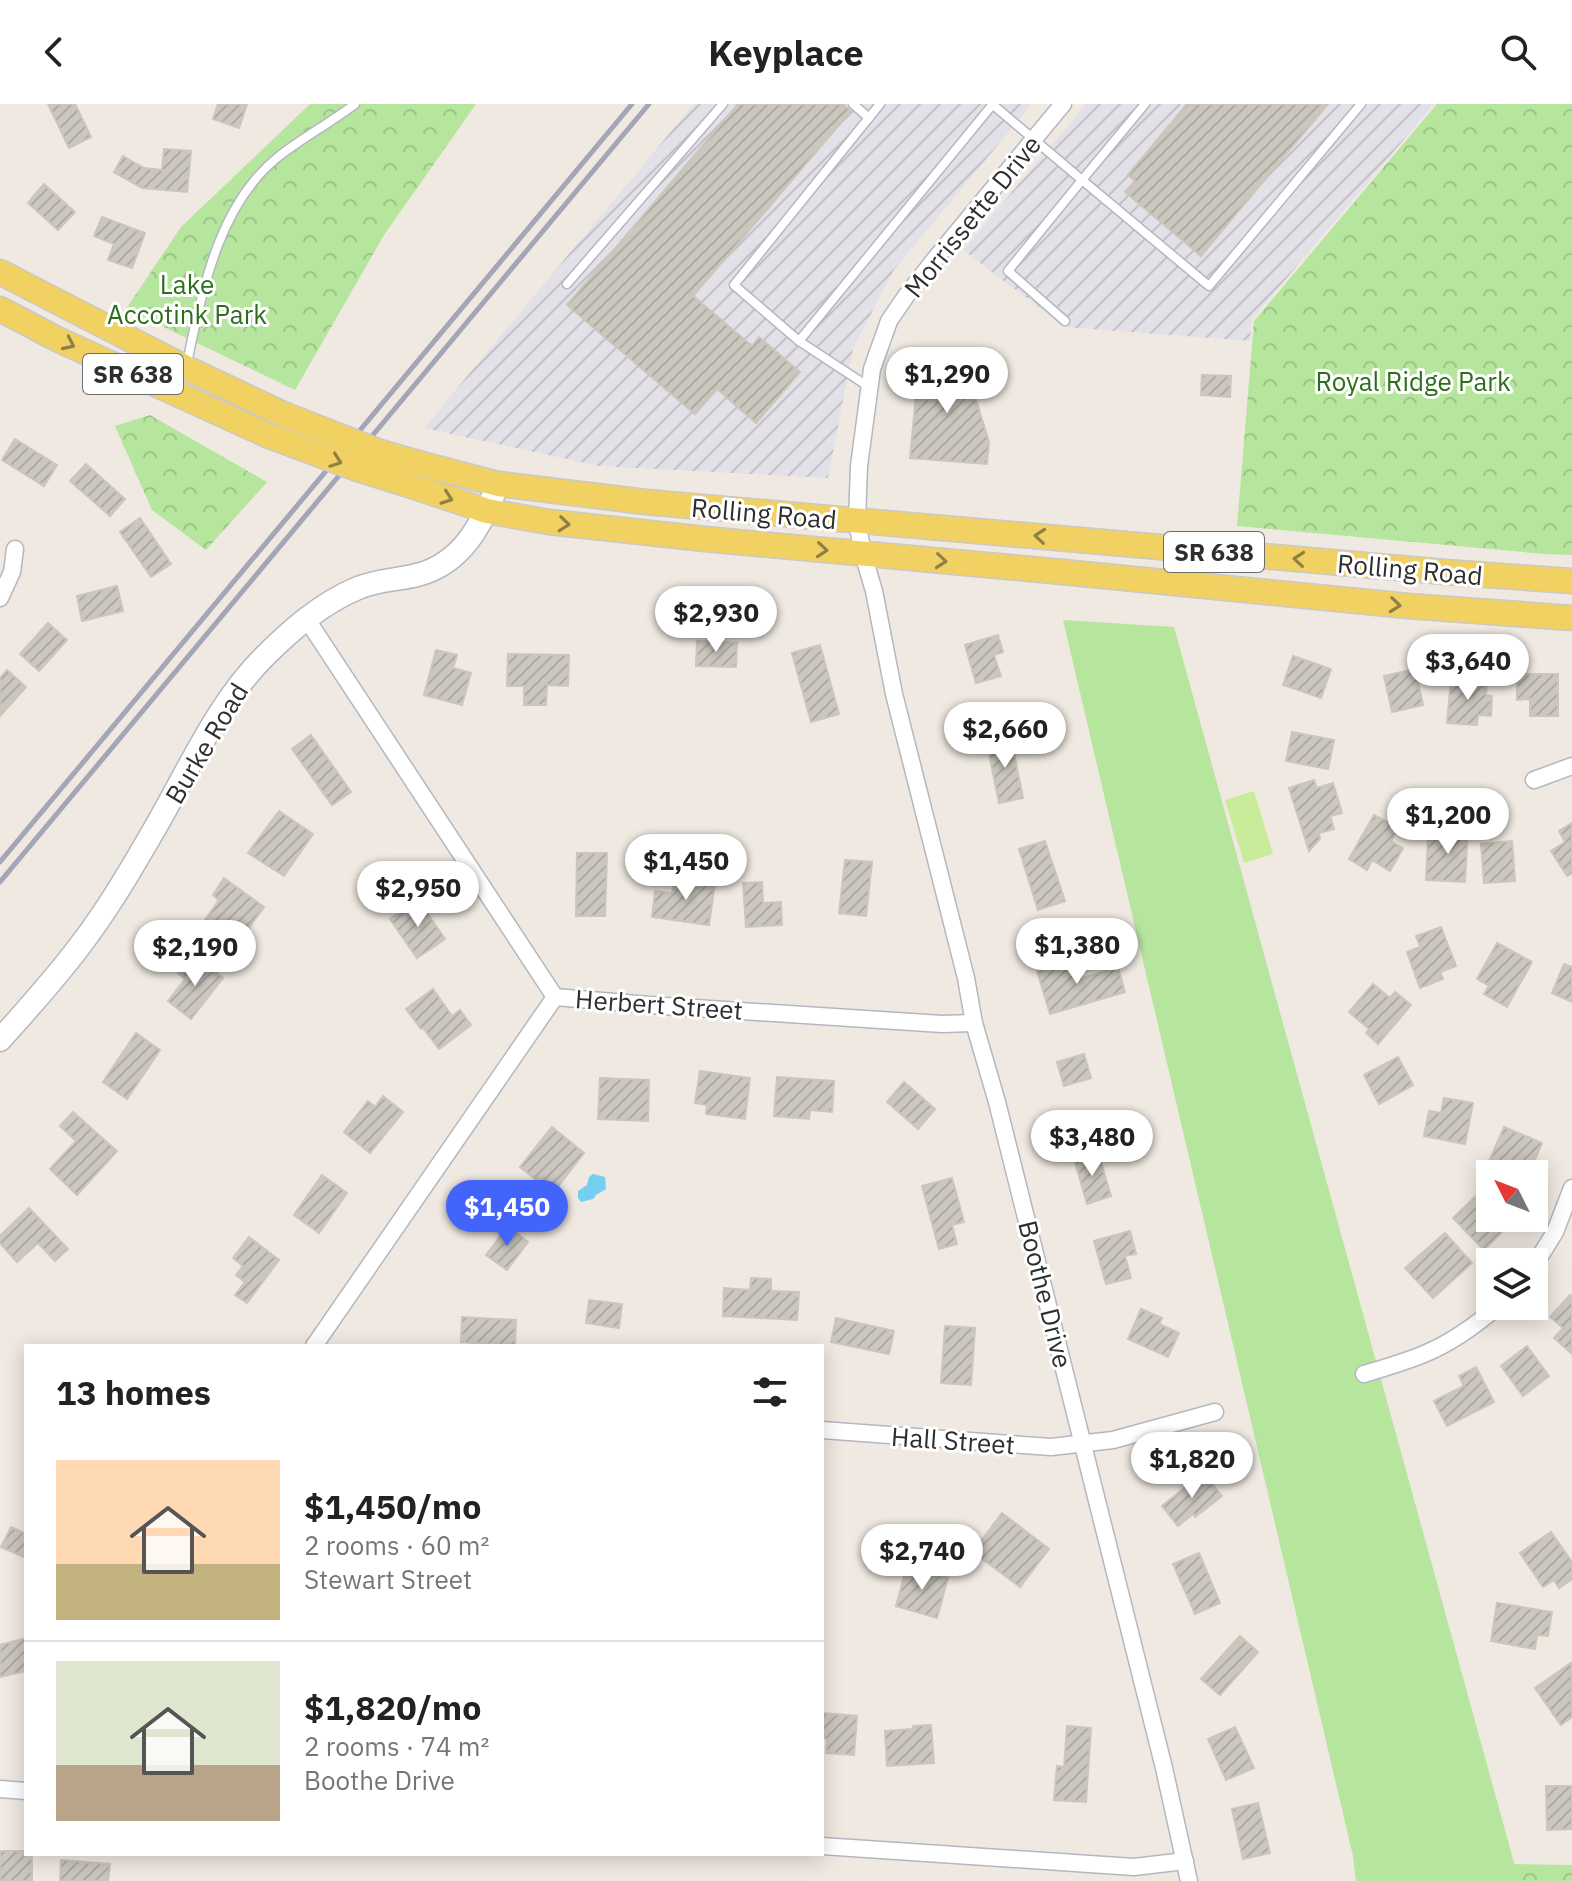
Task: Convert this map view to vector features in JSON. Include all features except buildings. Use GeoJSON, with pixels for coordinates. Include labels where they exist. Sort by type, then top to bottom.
{"type":"FeatureCollection","features":[{"type":"Feature","properties":{"kind":"main road"},"geometry":{"type":"LineString","coordinates":[[0,262],[47,297]]}},
{"type":"Feature","properties":{"kind":"main road","name":"Rolling Road"},"geometry":{"type":"LineString","coordinates":[[0,272],[283,414],[380,452],[498,484],[646,502],[1572,581]]}},
{"type":"Feature","properties":{"kind":"main road","name":"Rolling Road"},"geometry":{"type":"LineString","coordinates":[[0,309],[59,340],[267,435],[487,511],[549,522],[863,554],[1408,606],[1572,618]]}},
{"type":"Feature","properties":{"kind":"street","name":"Morrissette Drive"},"geometry":{"type":"LineString","coordinates":[[857,521],[859,466],[869,387],[889,321],[925,271],[1063,104]]}},
{"type":"Feature","properties":{"kind":"street","name":"Burke Road"},"geometry":{"type":"LineString","coordinates":[[0,1040],[79,947],[118,891],[233,693],[265,656],[306,618],[338,597],[372,583],[419,575],[444,564],[469,540],[487,511],[498,484]]}},
{"type":"Feature","properties":{"kind":"street","name":"Boothe Drive"},"geometry":{"type":"LineString","coordinates":[[857,521],[894,694],[966,978],[974,1023],[997,1102],[1083,1443],[1189,1881]]}},
{"type":"Feature","properties":{"kind":"street"},"geometry":{"type":"LineString","coordinates":[[0,598],[12,572],[15,549]]}},
{"type":"Feature","properties":{"kind":"street","name":"Herbert Street"},"geometry":{"type":"LineString","coordinates":[[306,618],[555,997],[942,1024],[974,1023]]}},
{"type":"Feature","properties":{"kind":"street"},"geometry":{"type":"LineString","coordinates":[[1534,780],[1572,766]]}},
{"type":"Feature","properties":{"kind":"street"},"geometry":{"type":"LineString","coordinates":[[315,1344],[555,997]]}},
{"type":"Feature","properties":{"kind":"street"},"geometry":{"type":"LineString","coordinates":[[1545,1248],[1555,1232],[1572,1188]]}},
{"type":"Feature","properties":{"kind":"street"},"geometry":{"type":"LineString","coordinates":[[1364,1374],[1424,1354],[1480,1320]]}},
{"type":"Feature","properties":{"kind":"street","name":"Hall Street"},"geometry":{"type":"LineString","coordinates":[[824,1430],[1051,1447],[1113,1440],[1215,1412]]}},
{"type":"Feature","properties":{"kind":"street"},"geometry":{"type":"LineString","coordinates":[[0,1789],[24,1791]]}},
{"type":"Feature","properties":{"kind":"street"},"geometry":{"type":"LineString","coordinates":[[824,1846],[1134,1867],[1185,1861]]}},
{"type":"Feature","properties":{"kind":"lane"},"geometry":{"type":"LineString","coordinates":[[186,368],[214,254],[238,204],[253,182],[278,157],[355,104]]}},
{"type":"Feature","properties":{"kind":"lane"},"geometry":{"type":"LineString","coordinates":[[567,284],[723,104]]}},
{"type":"Feature","properties":{"kind":"lane"},"geometry":{"type":"LineString","coordinates":[[853,104],[869,118]]}},
{"type":"Feature","properties":{"kind":"lane"},"geometry":{"type":"LineString","coordinates":[[869,387],[799,341],[734,285],[880,104]]}},
{"type":"Feature","properties":{"kind":"lane"},"geometry":{"type":"LineString","coordinates":[[799,341],[992,104],[1209,286],[1361,104]]}},
{"type":"Feature","properties":{"kind":"lane"},"geometry":{"type":"LineString","coordinates":[[1065,321],[1008,271],[1145,104]]}},
{"type":"Feature","properties":{"kind":"shaded area"},"geometry":{"type":"Polygon","coordinates":[[[694,104],[1032,104],[893,271],[853,349],[828,478],[599,466],[424,428],[694,104]]]}},
{"type":"Feature","properties":{"kind":"shaded area"},"geometry":{"type":"Polygon","coordinates":[[[1086,104],[1434,104],[1252,319],[1250,341],[1065,327],[963,250],[1086,104]]]}},
{"type":"Feature","properties":{"kind":"green space","name":"Lake Accotink Park"},"geometry":{"type":"Polygon","coordinates":[[[310,104],[476,104],[384,235],[295,390],[126,309],[181,227],[310,104]]]}},
{"type":"Feature","properties":{"kind":"green space","name":"Royal Ridge Park"},"geometry":{"type":"Polygon","coordinates":[[[1437,104],[1572,104],[1572,555],[1237,526],[1254,321],[1437,104]]]}},
{"type":"Feature","properties":{"kind":"green space"},"geometry":{"type":"Polygon","coordinates":[[[150,415],[267,482],[206,550],[152,510],[115,426],[150,415]]]}},
{"type":"Feature","properties":{"kind":"green space"},"geometry":{"type":"Polygon","coordinates":[[[1063,620],[1174,627],[1519,1881],[1356,1881],[1353,1856],[1063,620]]]}},
{"type":"Feature","properties":{"kind":"green space"},"geometry":{"type":"Polygon","coordinates":[[[1254,791],[1273,854],[1244,863],[1225,800],[1254,791]]]}},
{"type":"Feature","properties":{"kind":"green space"},"geometry":{"type":"Polygon","coordinates":[[[1514,1864],[1572,1865],[1572,1881],[1519,1881],[1514,1864]]]}},
{"type":"Feature","properties":{"kind":"water"},"geometry":{"type":"Polygon","coordinates":[[[593,1174],[605,1177],[606,1189],[593,1199],[581,1202],[578,1191],[587,1185],[593,1174]]]}},
{"type":"Feature","properties":{"kind":"railway"},"geometry":{"type":"LineString","coordinates":[[0,862],[632,104]]}},
{"type":"Feature","properties":{"kind":"railway"},"geometry":{"type":"LineString","coordinates":[[0,882],[649,104]]}}]}
